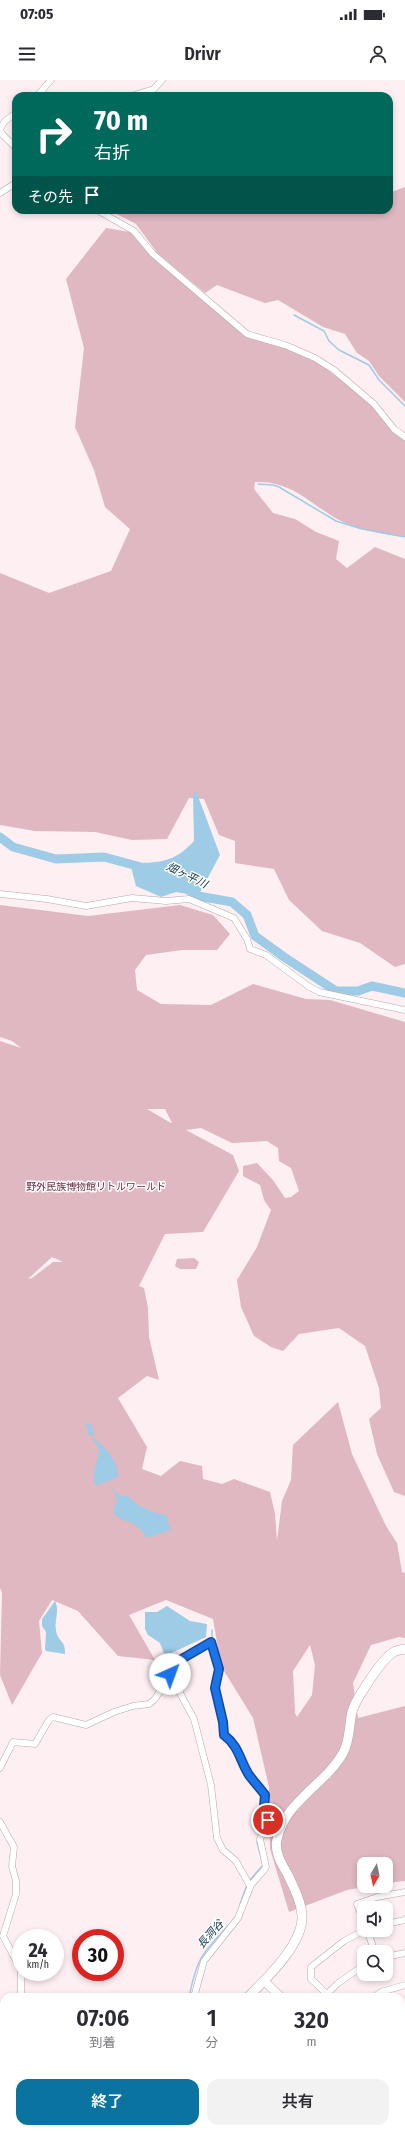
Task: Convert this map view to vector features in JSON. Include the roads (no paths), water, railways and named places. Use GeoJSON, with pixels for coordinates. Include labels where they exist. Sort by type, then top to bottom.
{"type":"FeatureCollection","features":[{"type":"Feature","properties":{"kind":"main road"},"geometry":{"type":"LineString","coordinates":[[252,1993],[264,1981],[296,1940],[302,1923],[301,1909],[296,1891],[278,1855],[278,1836],[282,1826],[305,1794],[332,1768],[344,1752],[352,1712],[356,1702],[387,1657],[395,1651],[405,1649]]}},
{"type":"Feature","properties":{"kind":"street"},"geometry":{"type":"LineString","coordinates":[[40,92],[51,80]]}},
{"type":"Feature","properties":{"kind":"street"},"geometry":{"type":"LineString","coordinates":[[144,92],[154,89],[162,80]]}},
{"type":"Feature","properties":{"kind":"street"},"geometry":{"type":"LineString","coordinates":[[12,116],[5,121],[0,128],[2,134],[12,144]]}},
{"type":"Feature","properties":{"kind":"street"},"geometry":{"type":"LineString","coordinates":[[0,193],[12,186]]}},
{"type":"Feature","properties":{"kind":"street"},"geometry":{"type":"LineString","coordinates":[[104,214],[134,230],[154,254],[172,271],[247,334],[285,345],[309,355],[334,370],[374,404],[394,430],[405,437]]}},
{"type":"Feature","properties":{"kind":"street"},"geometry":{"type":"LineString","coordinates":[[0,894],[47,899],[86,906],[132,898],[166,901],[189,899],[234,918],[247,939],[250,949],[266,955],[308,986],[332,995],[405,1010]]}},
{"type":"Feature","properties":{"kind":"street"},"geometry":{"type":"LineString","coordinates":[[0,1768],[13,1742],[35,1744],[50,1718],[56,1717],[86,1725],[127,1708],[149,1704],[154,1700],[169,1678],[171,1666],[211,1642],[219,1669],[215,1688],[223,1722],[224,1735],[232,1740],[240,1753],[249,1775],[265,1795],[264,1807],[268,1820],[260,1839],[266,1867],[248,1884],[238,1918],[204,1961],[195,1993]]}},
{"type":"Feature","properties":{"kind":"street"},"geometry":{"type":"LineString","coordinates":[[176,1663],[180,1693],[194,1719],[211,1785],[217,1838],[223,1850],[236,1861],[248,1884]]}},
{"type":"Feature","properties":{"kind":"street"},"geometry":{"type":"LineString","coordinates":[[0,1822],[14,1846],[12,1866],[16,1881],[16,1894],[3,1936],[12,1954]]}},
{"type":"Feature","properties":{"kind":"street"},"geometry":{"type":"LineString","coordinates":[[366,1901],[377,1897],[405,1892]]}},
{"type":"Feature","properties":{"kind":"street"},"geometry":{"type":"LineString","coordinates":[[393,1923],[405,1920]]}},
{"type":"Feature","properties":{"kind":"street"},"geometry":{"type":"LineString","coordinates":[[326,1993],[311,1979],[311,1967],[344,1941],[357,1934]]}},
{"type":"Feature","properties":{"kind":"street"},"geometry":{"type":"LineString","coordinates":[[393,1956],[405,1953]]}},
{"type":"Feature","properties":{"kind":"street"},"geometry":{"type":"LineString","coordinates":[[331,1993],[337,1984],[357,1970]]}},
{"type":"Feature","properties":{"kind":"street"},"geometry":{"type":"LineString","coordinates":[[21,1981],[21,1993]]}},
{"type":"Feature","properties":{"kind":"street"},"geometry":{"type":"LineString","coordinates":[[264,1981],[278,1993]]}},
{"type":"Feature","properties":{"kind":"street"},"geometry":{"type":"LineString","coordinates":[[380,1993],[405,1985]]}},
{"type":"Feature","properties":{"kind":"water"},"geometry":{"type":"Polygon","coordinates":[[[196,791],[220,855],[198,896],[176,892],[161,897],[136,886],[130,863],[149,863],[172,858],[180,854],[194,841],[193,795],[196,791]]]}},
{"type":"Feature","properties":{"kind":"water"},"geometry":{"type":"Polygon","coordinates":[[[91,1423],[94,1435],[89,1436],[86,1424],[91,1423]]]}},
{"type":"Feature","properties":{"kind":"water"},"geometry":{"type":"Polygon","coordinates":[[[91,1437],[100,1443],[113,1458],[118,1471],[118,1477],[96,1486],[94,1482],[94,1473],[99,1451],[91,1437]]]}},
{"type":"Feature","properties":{"kind":"water"},"geometry":{"type":"Polygon","coordinates":[[[110,1483],[117,1495],[128,1496],[135,1503],[145,1508],[156,1513],[166,1515],[171,1530],[146,1538],[141,1530],[135,1525],[118,1517],[115,1514],[114,1508],[117,1500],[110,1483]]]}},
{"type":"Feature","properties":{"kind":"water"},"geometry":{"type":"Polygon","coordinates":[[[55,1601],[57,1608],[56,1630],[63,1643],[65,1654],[46,1651],[45,1649],[46,1632],[42,1626],[42,1619],[55,1601]]]}},
{"type":"Feature","properties":{"kind":"water"},"geometry":{"type":"Polygon","coordinates":[[[167,1606],[190,1621],[207,1624],[206,1637],[165,1656],[160,1643],[148,1635],[145,1629],[145,1612],[157,1612],[167,1606]]]}},
{"type":"Feature","properties":{"kind":"waterway"},"geometry":{"type":"LineString","coordinates":[[294,315],[324,331],[329,341],[339,350],[369,365],[379,380],[405,406]]}},
{"type":"Feature","properties":{"kind":"waterway"},"geometry":{"type":"LineString","coordinates":[[258,484],[279,487],[336,521],[362,529],[405,537]]}},
{"type":"Feature","properties":{"kind":"waterway","name":"畑ヶ平川"},"geometry":{"type":"LineString","coordinates":[[0,837],[13,847],[56,859],[104,857],[141,867]]}},
{"type":"Feature","properties":{"kind":"waterway","name":"畑ヶ平川"},"geometry":{"type":"LineString","coordinates":[[188,890],[198,896],[232,902],[247,915],[255,936],[336,991],[358,991],[372,986],[405,993]]}},
{"type":"Feature","properties":{"kind":"waterway","name":"長洞谷"},"geometry":{"type":"LineString","coordinates":[[212,1630],[212,1640]]}},
{"type":"Feature","properties":{"kind":"waterway","name":"長洞谷"},"geometry":{"type":"LineString","coordinates":[[216,1647],[219,1661]]}},
{"type":"Feature","properties":{"kind":"waterway","name":"長洞谷"},"geometry":{"type":"LineString","coordinates":[[230,1736],[240,1746],[249,1769]]}},
{"type":"Feature","properties":{"kind":"waterway","name":"長洞谷"},"geometry":{"type":"LineString","coordinates":[[250,1880],[263,1865],[257,1842],[264,1822],[261,1806]]}},
{"type":"Feature","properties":{"kind":"waterway","name":"長洞谷"},"geometry":{"type":"LineString","coordinates":[[240,1904],[247,1885]]}},
{"type":"Feature","properties":{"kind":"waterway","name":"長洞谷"},"geometry":{"type":"LineString","coordinates":[[190,1993],[201,1958],[228,1926]]}},
{"type":"Feature","properties":{"kind":"park label","name":"野外民族博物館リトルワールド"},"geometry":{"type":"Point","coordinates":[96,1186]}}]}
